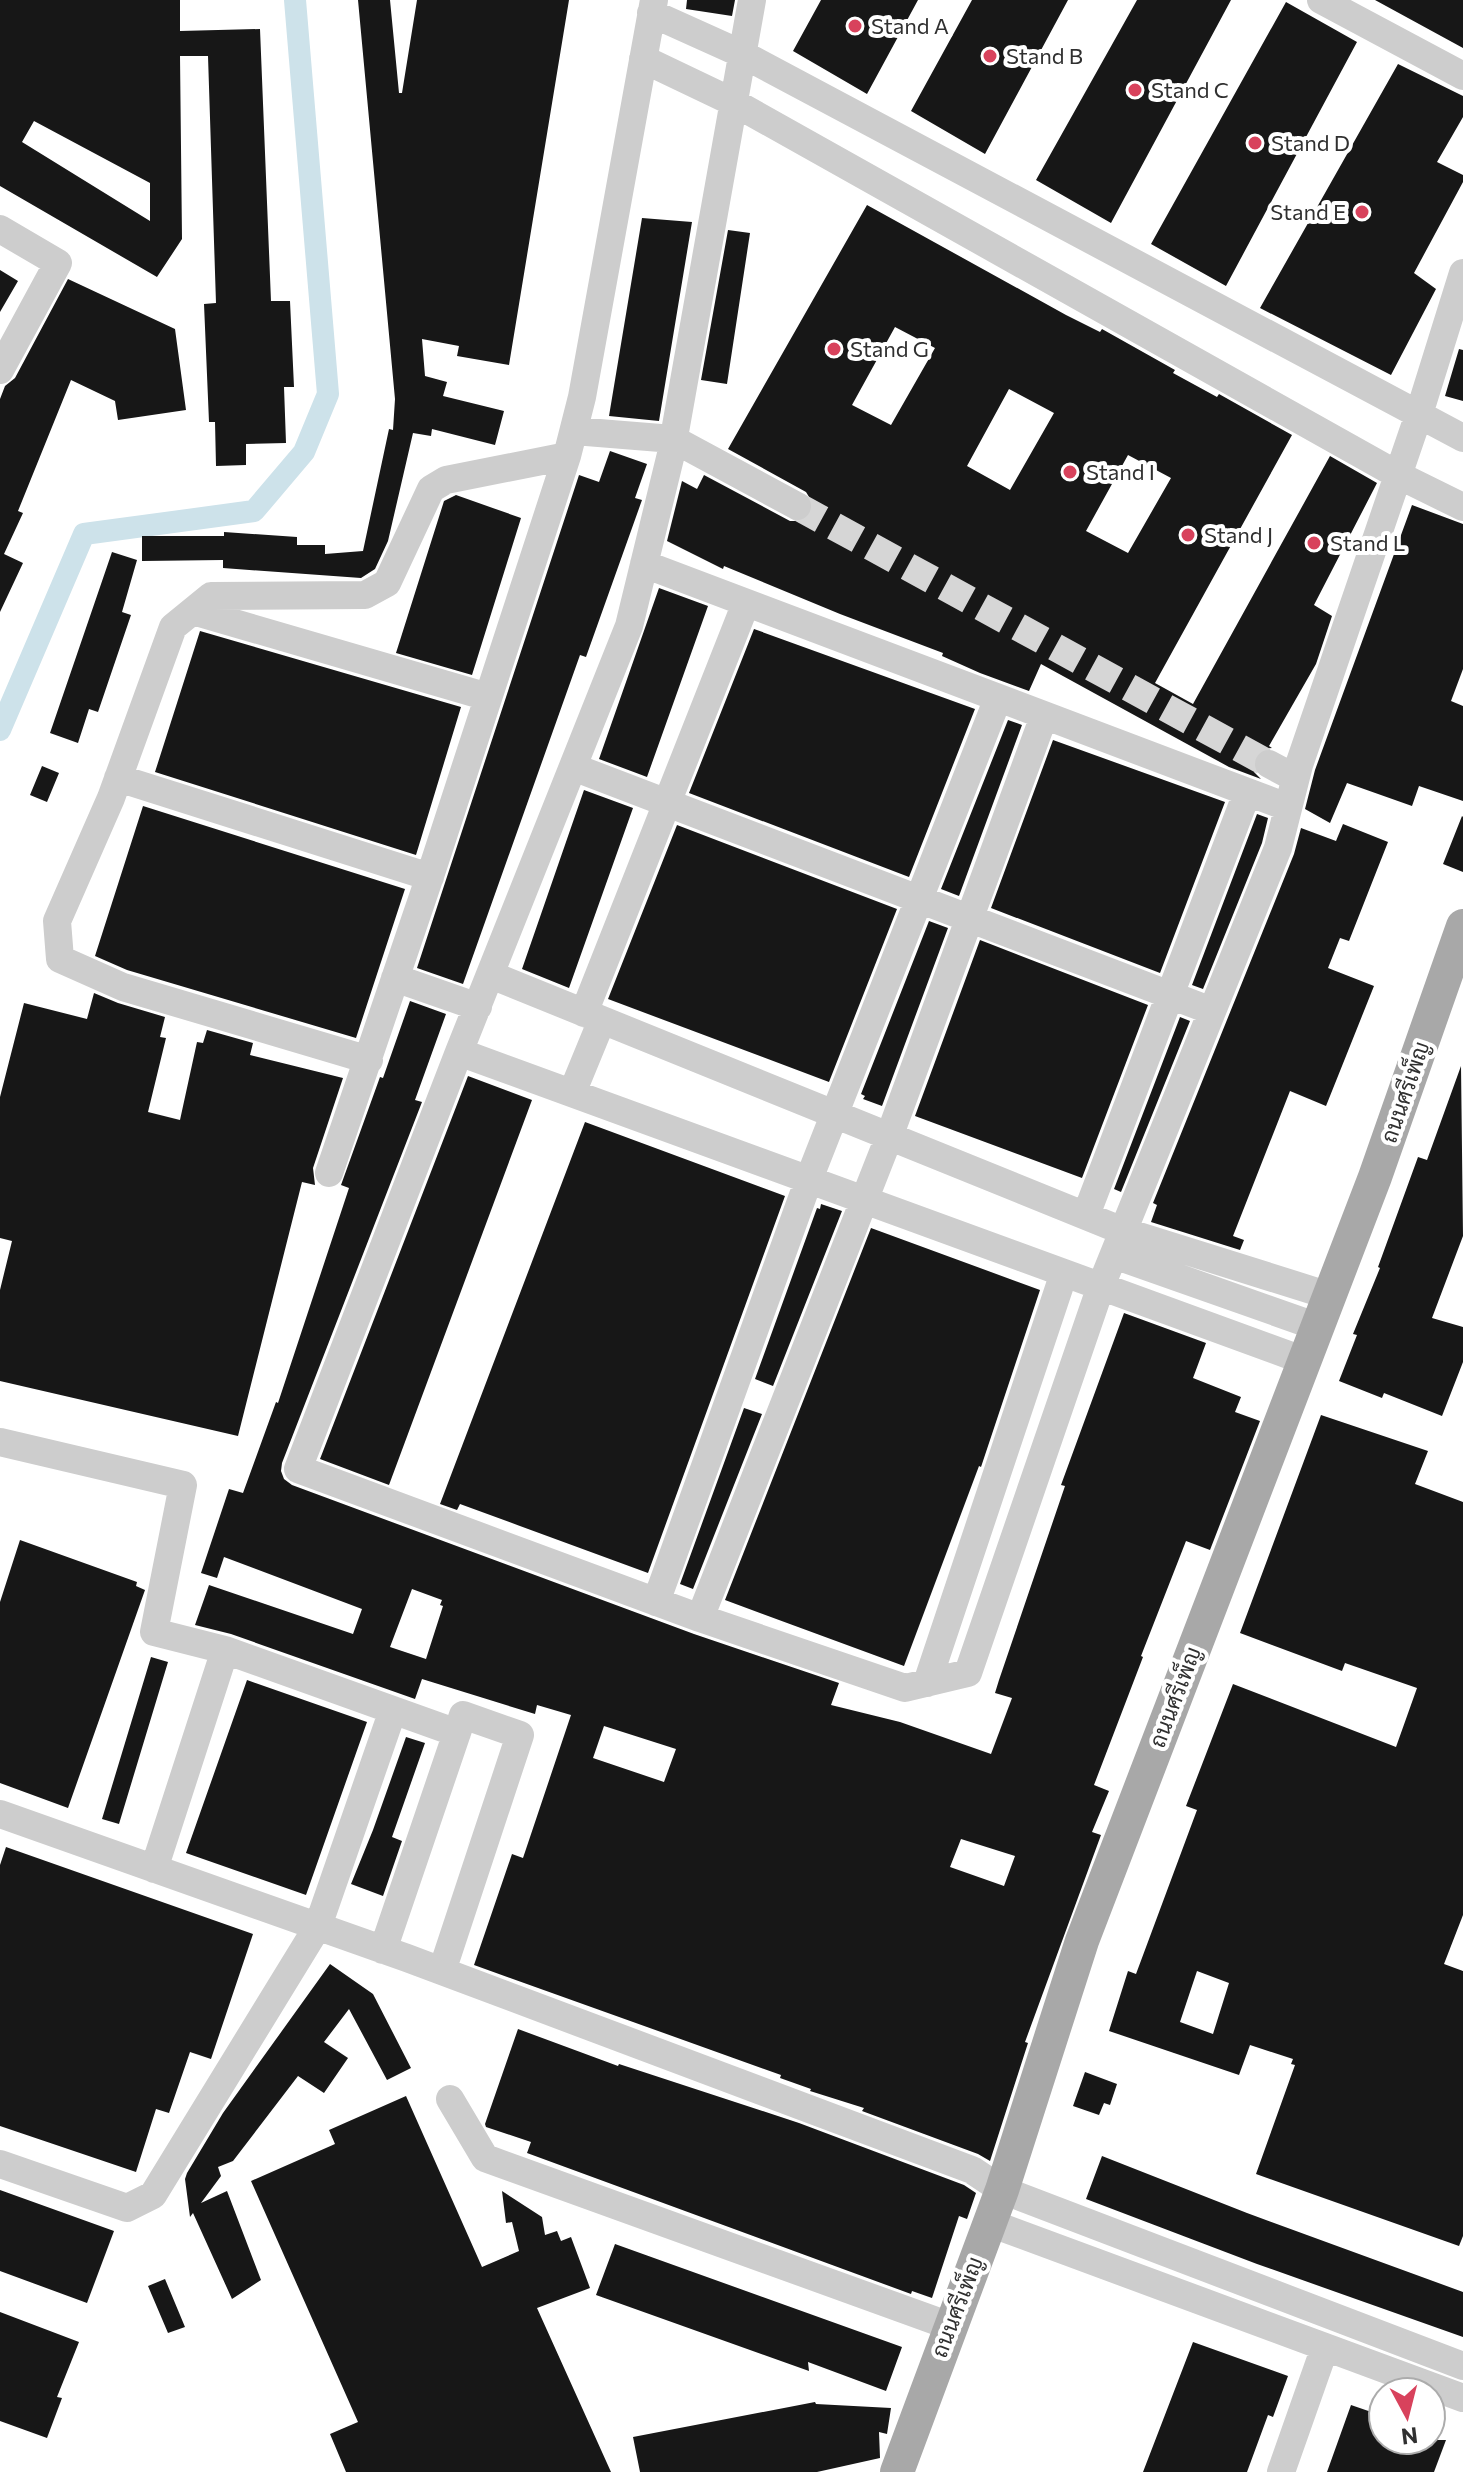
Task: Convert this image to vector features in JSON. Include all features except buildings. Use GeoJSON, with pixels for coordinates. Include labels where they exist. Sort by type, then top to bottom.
{"type":"FeatureCollection","features":[{"type":"Feature","properties":{"kind":"main road","name":"ถนนศรีเพ็ญ"},"geometry":{"type":"LineString","coordinates":[[897,2472],[1002,2190],[1082,1941],[1330,1296],[1460,946]]}},
{"type":"Feature","properties":{"kind":"street"},"geometry":{"type":"LineString","coordinates":[[752,0],[673,439],[629,626],[459,1052],[298,1469],[700,1618],[905,1688],[968,1673],[1101,1286],[1278,848],[1295,778],[1419,414],[1463,273]]}},
{"type":"Feature","properties":{"kind":"street"},"geometry":{"type":"LineString","coordinates":[[1321,0],[1463,76]]}},
{"type":"Feature","properties":{"kind":"street"},"geometry":{"type":"LineString","coordinates":[[329,1173],[430,877],[570,443],[582,397],[653,6],[1463,438]]}},
{"type":"Feature","properties":{"kind":"street"},"geometry":{"type":"LineString","coordinates":[[643,59],[733,102],[1398,475],[1463,507]]}},
{"type":"Feature","properties":{"kind":"street"},"geometry":{"type":"LineString","coordinates":[[0,229],[58,263],[0,370]]}},
{"type":"Feature","properties":{"kind":"street"},"geometry":{"type":"LineString","coordinates":[[369,1060],[123,987],[60,959],[57,921],[118,778],[173,627],[211,596],[365,595],[387,583],[431,489],[446,480],[570,443],[673,439],[797,506]]}},
{"type":"Feature","properties":{"kind":"street"},"geometry":{"type":"LineString","coordinates":[[644,564],[1287,807]]}},
{"type":"Feature","properties":{"kind":"street"},"geometry":{"type":"LineString","coordinates":[[572,1093],[593,1017],[667,803],[746,603]]}},
{"type":"Feature","properties":{"kind":"street"},"geometry":{"type":"LineString","coordinates":[[193,611],[488,697]]}},
{"type":"Feature","properties":{"kind":"street"},"geometry":{"type":"LineString","coordinates":[[656,1602],[809,1179],[998,698]]}},
{"type":"Feature","properties":{"kind":"street"},"geometry":{"type":"LineString","coordinates":[[700,1618],[889,1137],[1044,716]]}},
{"type":"Feature","properties":{"kind":"street"},"geometry":{"type":"LineString","coordinates":[[1269,764],[1295,778]]}},
{"type":"Feature","properties":{"kind":"street"},"geometry":{"type":"LineString","coordinates":[[573,767],[1212,1011]]}},
{"type":"Feature","properties":{"kind":"street"},"geometry":{"type":"LineString","coordinates":[[118,778],[430,877]]}},
{"type":"Feature","properties":{"kind":"street"},"geometry":{"type":"LineString","coordinates":[[1086,1215],[1247,793]]}},
{"type":"Feature","properties":{"kind":"street"},"geometry":{"type":"LineString","coordinates":[[491,975],[834,1116],[1086,1215],[1119,1243],[1318,1327]]}},
{"type":"Feature","properties":{"kind":"street"},"geometry":{"type":"LineString","coordinates":[[395,978],[478,1007]]}},
{"type":"Feature","properties":{"kind":"street"},"geometry":{"type":"LineString","coordinates":[[459,1052],[1305,1361]]}},
{"type":"Feature","properties":{"kind":"street"},"geometry":{"type":"LineString","coordinates":[[1119,1243],[1330,1296]]}},
{"type":"Feature","properties":{"kind":"street"},"geometry":{"type":"LineString","coordinates":[[927,1683],[1064,1273]]}},
{"type":"Feature","properties":{"kind":"street"},"geometry":{"type":"LineString","coordinates":[[0,1442],[183,1485],[154,1632],[225,1650],[457,1733]]}},
{"type":"Feature","properties":{"kind":"street"},"geometry":{"type":"LineString","coordinates":[[154,1869],[225,1650]]}},
{"type":"Feature","properties":{"kind":"street"},"geometry":{"type":"LineString","coordinates":[[0,2164],[127,2208],[153,2195],[318,1926],[393,1710]]}},
{"type":"Feature","properties":{"kind":"street"},"geometry":{"type":"LineString","coordinates":[[383,1950],[463,1715],[520,1735],[442,1971]]}},
{"type":"Feature","properties":{"kind":"street"},"geometry":{"type":"LineString","coordinates":[[0,1814],[442,1971],[972,2170],[1002,2190],[1463,2366]]}},
{"type":"Feature","properties":{"kind":"street"},"geometry":{"type":"LineString","coordinates":[[450,2099],[485,2158],[950,2326]]}},
{"type":"Feature","properties":{"kind":"street"},"geometry":{"type":"LineString","coordinates":[[990,2223],[1463,2398]]}},
{"type":"Feature","properties":{"kind":"street"},"geometry":{"type":"LineString","coordinates":[[1281,2472],[1325,2347]]}},
{"type":"Feature","properties":{"kind":"waterway"},"geometry":{"type":"LineString","coordinates":[[0,730],[84,534],[254,511],[304,452],[328,394],[295,0]]}},
{"type":"Feature","properties":{"kind":"tunnel"},"geometry":{"type":"LineString","coordinates":[[797,506],[1269,764]]}},
{"type":"Feature","properties":{"kind":"place","name":"Stand A"},"geometry":{"type":"Point","coordinates":[855,26]}},
{"type":"Feature","properties":{"kind":"place","name":"Stand B"},"geometry":{"type":"Point","coordinates":[990,56]}},
{"type":"Feature","properties":{"kind":"place","name":"Stand C"},"geometry":{"type":"Point","coordinates":[1135,90]}},
{"type":"Feature","properties":{"kind":"place","name":"Stand D"},"geometry":{"type":"Point","coordinates":[1255,143]}},
{"type":"Feature","properties":{"kind":"place","name":"Stand E"},"geometry":{"type":"Point","coordinates":[1362,212]}},
{"type":"Feature","properties":{"kind":"place","name":"Stand G"},"geometry":{"type":"Point","coordinates":[834,349]}},
{"type":"Feature","properties":{"kind":"place","name":"Stand I"},"geometry":{"type":"Point","coordinates":[1070,472]}},
{"type":"Feature","properties":{"kind":"place","name":"Stand J"},"geometry":{"type":"Point","coordinates":[1188,535]}},
{"type":"Feature","properties":{"kind":"place","name":"Stand L"},"geometry":{"type":"Point","coordinates":[1314,543]}}]}
